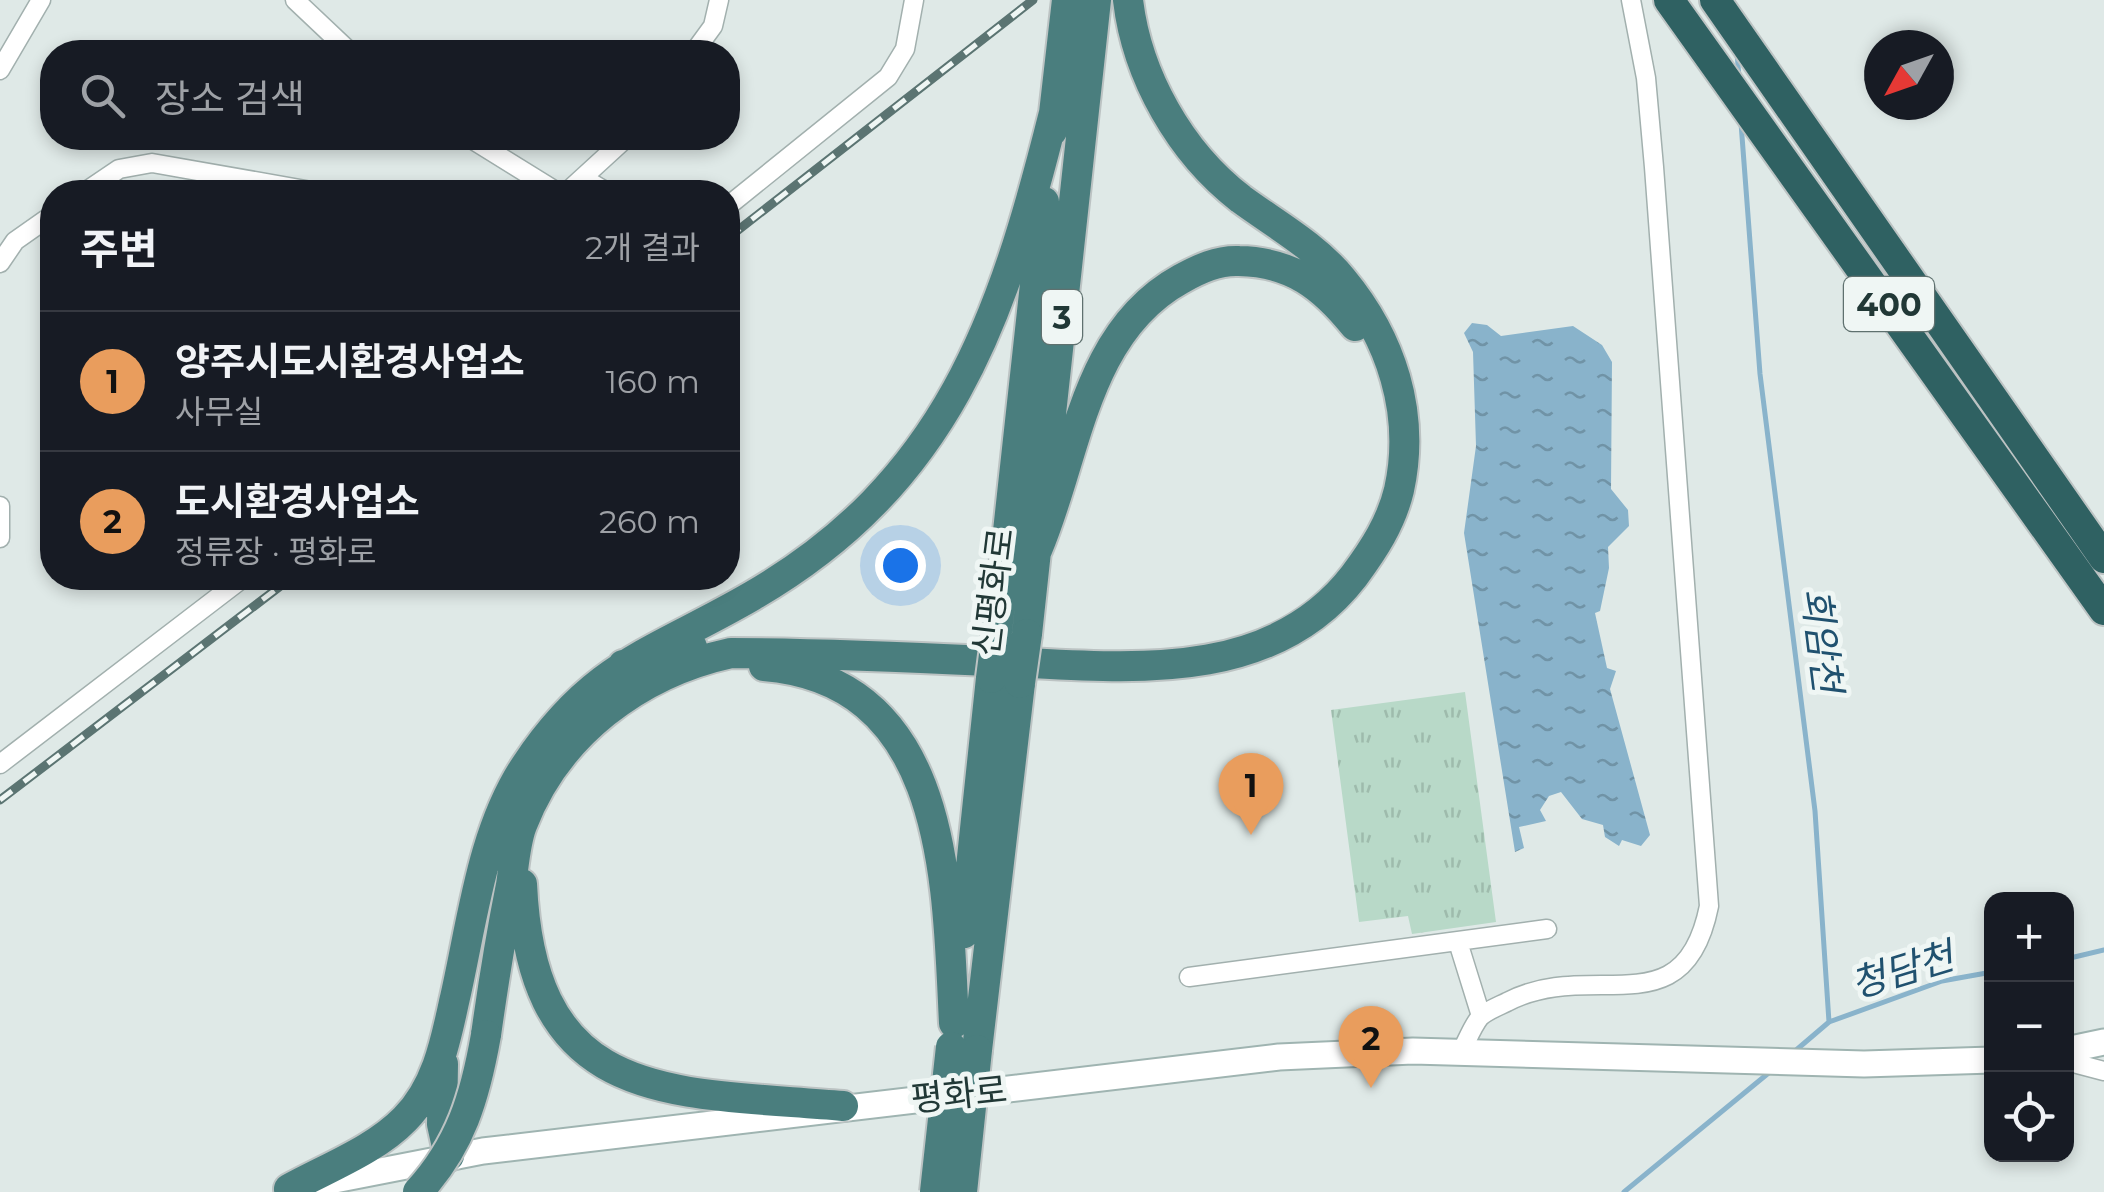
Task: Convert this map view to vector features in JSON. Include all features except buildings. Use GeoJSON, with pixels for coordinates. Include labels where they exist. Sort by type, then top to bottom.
{"type":"FeatureCollection","features":[{"type":"Feature","properties":{"kind":"highway","name":"신평화로"},"geometry":{"type":"LineString","coordinates":[[935,1192],[961,1040],[1012,633],[1054,113],[1067,0]]}},
{"type":"Feature","properties":{"kind":"highway","name":"신평화로"},"geometry":{"type":"LineString","coordinates":[[1012,633],[1037,550],[1096,0]]}},
{"type":"Feature","properties":{"kind":"highway"},"geometry":{"type":"LineString","coordinates":[[418,1192],[458,1140],[473,1103],[521,826],[560,758],[596,719],[628,693],[667,674],[731,653],[1158,668],[1230,656],[1280,638],[1318,616],[1373,551],[1394,510],[1404,463],[1404,416],[1391,359],[1377,329],[1339,276],[1237,196],[1207,168],[1182,135],[1158,98],[1140,57],[1128,0]]}},
{"type":"Feature","properties":{"kind":"highway","name":"400"},"geometry":{"type":"LineString","coordinates":[[1669,0],[2104,610]]}},
{"type":"Feature","properties":{"kind":"highway","name":"400"},"geometry":{"type":"LineString","coordinates":[[1714,0],[2104,558]]}},
{"type":"Feature","properties":{"kind":"highway"},"geometry":{"type":"LineString","coordinates":[[284,1190],[393,1131],[427,1090],[443,1051],[487,860],[511,787],[570,708],[654,644],[752,596],[828,547],[866,515],[898,480],[956,396],[980,347],[1036,188],[1054,113]]}},
{"type":"Feature","properties":{"kind":"highway"},"geometry":{"type":"LineString","coordinates":[[623,665],[750,638],[1151,650],[1224,639],[1274,620],[1311,598],[1340,568],[1376,508],[1384,479],[1382,401],[1372,361],[1356,327],[1312,281],[1291,268],[1264,261],[1230,260],[1201,268],[1170,285],[1140,309],[1118,337],[1096,378],[1077,424],[1059,499],[1037,550]]}},
{"type":"Feature","properties":{"kind":"highway"},"geometry":{"type":"LineString","coordinates":[[667,674],[729,664],[781,667],[824,681],[858,700],[888,725],[914,764],[930,805],[948,899],[961,1040]]}},
{"type":"Feature","properties":{"kind":"highway"},"geometry":{"type":"LineString","coordinates":[[521,826],[526,935],[542,990],[574,1043],[625,1075],[660,1089],[843,1106]]}},
{"type":"Feature","properties":{"kind":"highway","name":"신평화로"},"geometry":{"type":"LineString","coordinates":[[961,1040],[962,1192]]}},
{"type":"Feature","properties":{"kind":"highway"},"geometry":{"type":"LineString","coordinates":[[443,1051],[442,1124],[449,1156]]}},
{"type":"Feature","properties":{"kind":"main road"},"geometry":{"type":"LineString","coordinates":[[2074,1048],[2104,1042]]}},
{"type":"Feature","properties":{"kind":"main road","name":"평화로"},"geometry":{"type":"LineString","coordinates":[[284,1190],[449,1156],[1279,1057],[1462,1052],[1864,1064],[1984,1060]]}},
{"type":"Feature","properties":{"kind":"street"},"geometry":{"type":"LineString","coordinates":[[0,70],[41,0]]}},
{"type":"Feature","properties":{"kind":"street"},"geometry":{"type":"LineString","coordinates":[[294,0],[337,40]]}},
{"type":"Feature","properties":{"kind":"street"},"geometry":{"type":"LineString","coordinates":[[703,40],[713,26],[719,0]]}},
{"type":"Feature","properties":{"kind":"street"},"geometry":{"type":"LineString","coordinates":[[740,196],[888,77],[905,49],[914,0]]}},
{"type":"Feature","properties":{"kind":"street"},"geometry":{"type":"LineString","coordinates":[[1462,1052],[1481,1016],[1519,996],[1560,986],[1641,983],[1671,977],[1696,952],[1708,906],[1658,206],[1646,78],[1631,0]]}},
{"type":"Feature","properties":{"kind":"street"},"geometry":{"type":"LineString","coordinates":[[489,150],[538,180]]}},
{"type":"Feature","properties":{"kind":"street"},"geometry":{"type":"LineString","coordinates":[[585,180],[582,178],[613,150]]}},
{"type":"Feature","properties":{"kind":"street"},"geometry":{"type":"LineString","coordinates":[[103,180],[119,169],[152,163],[249,180]]}},
{"type":"Feature","properties":{"kind":"street"},"geometry":{"type":"LineString","coordinates":[[0,263],[15,242],[40,224]]}},
{"type":"Feature","properties":{"kind":"street"},"geometry":{"type":"LineString","coordinates":[[0,506],[0,538]]}},
{"type":"Feature","properties":{"kind":"street"},"geometry":{"type":"LineString","coordinates":[[0,764],[227,590]]}},
{"type":"Feature","properties":{"kind":"street"},"geometry":{"type":"LineString","coordinates":[[1189,977],[1547,929]]}},
{"type":"Feature","properties":{"kind":"street"},"geometry":{"type":"LineString","coordinates":[[1458,942],[1481,1016]]}},
{"type":"Feature","properties":{"kind":"street"},"geometry":{"type":"LineString","coordinates":[[2074,1063],[2104,1070]]}},
{"type":"Feature","properties":{"kind":"green space"},"geometry":{"type":"Polygon","coordinates":[[[1465,692],[1496,922],[1412,934],[1408,916],[1359,922],[1331,710],[1465,692]]]}},
{"type":"Feature","properties":{"kind":"water"},"geometry":{"type":"Polygon","coordinates":[[[1472,323],[1487,325],[1501,336],[1573,326],[1602,345],[1612,362],[1611,489],[1628,510],[1629,526],[1608,547],[1609,568],[1600,611],[1595,613],[1607,668],[1616,671],[1610,689],[1650,835],[1641,846],[1622,840],[1619,846],[1605,837],[1603,825],[1582,819],[1561,792],[1549,796],[1540,810],[1546,821],[1519,827],[1524,848],[1515,852],[1464,533],[1476,446],[1473,352],[1464,333],[1472,323]]]}},
{"type":"Feature","properties":{"kind":"waterway","name":"회암천"},"geometry":{"type":"LineString","coordinates":[[1737,53],[1739,77]]}},
{"type":"Feature","properties":{"kind":"waterway","name":"회암천"},"geometry":{"type":"LineString","coordinates":[[1741,123],[1760,374],[1815,811],[1829,1022],[1795,1051]]}},
{"type":"Feature","properties":{"kind":"waterway","name":"청담천"},"geometry":{"type":"LineString","coordinates":[[2074,957],[2104,950]]}},
{"type":"Feature","properties":{"kind":"waterway","name":"청담천"},"geometry":{"type":"LineString","coordinates":[[1829,1022],[1942,981],[1984,973]]}},
{"type":"Feature","properties":{"kind":"waterway","name":"회암천"},"geometry":{"type":"LineString","coordinates":[[1624,1192],[1771,1071]]}},
{"type":"Feature","properties":{"kind":"railway"},"geometry":{"type":"LineString","coordinates":[[740,229],[1033,0]]}},
{"type":"Feature","properties":{"kind":"railway"},"geometry":{"type":"LineString","coordinates":[[0,800],[275,590]]}},
{"type":"Feature","properties":{"kind":"place","name":"양주시도시환경사업소"},"geometry":{"type":"Point","coordinates":[1251,835]}},
{"type":"Feature","properties":{"kind":"place","name":"도시환경사업소"},"geometry":{"type":"Point","coordinates":[1371,1088]}}]}
